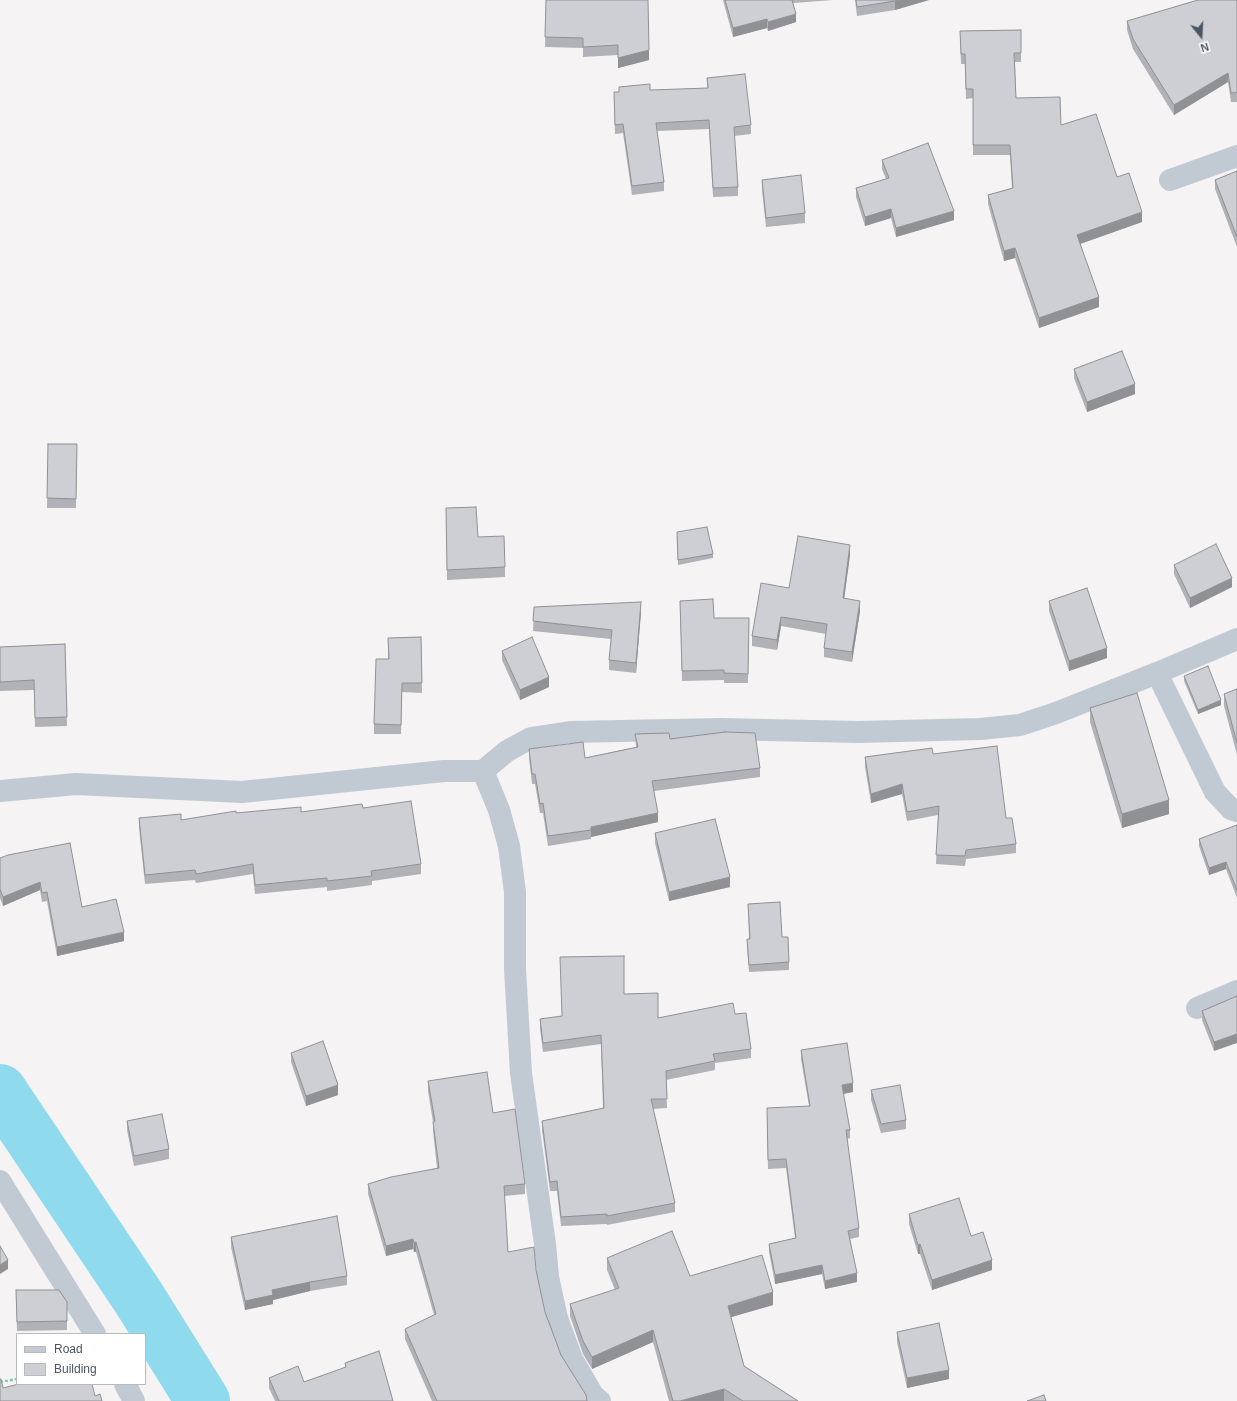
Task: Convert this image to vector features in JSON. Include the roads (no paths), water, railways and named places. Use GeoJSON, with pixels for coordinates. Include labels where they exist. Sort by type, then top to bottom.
{"type":"FeatureCollection","features":[{"type":"Feature","properties":{"kind":"street"},"geometry":{"type":"LineString","coordinates":[[1170,180],[1237,156]]}},
{"type":"Feature","properties":{"kind":"street"},"geometry":{"type":"LineString","coordinates":[[0,791],[76,784],[242,792],[444,771],[483,771],[507,751],[531,738],[570,732],[721,729],[858,732],[980,729],[1020,725],[1056,714],[1237,639]]}},
{"type":"Feature","properties":{"kind":"street"},"geometry":{"type":"LineString","coordinates":[[1157,673],[1215,792],[1231,809],[1237,811]]}},
{"type":"Feature","properties":{"kind":"street"},"geometry":{"type":"LineString","coordinates":[[483,771],[499,810],[509,846],[515,892],[515,968],[521,1073],[545,1244],[548,1277],[557,1318],[572,1359],[591,1399]]}},
{"type":"Feature","properties":{"kind":"street"},"geometry":{"type":"LineString","coordinates":[[1196,1008],[1237,991]]}},
{"type":"Feature","properties":{"kind":"street"},"geometry":{"type":"LineString","coordinates":[[0,1181],[94,1333]]}},
{"type":"Feature","properties":{"kind":"street"},"geometry":{"type":"LineString","coordinates":[[125,1385],[134,1401]]}},
{"type":"Feature","properties":{"kind":"waterway"},"geometry":{"type":"LineString","coordinates":[[0,1091],[138,1297],[203,1401]]}}]}
